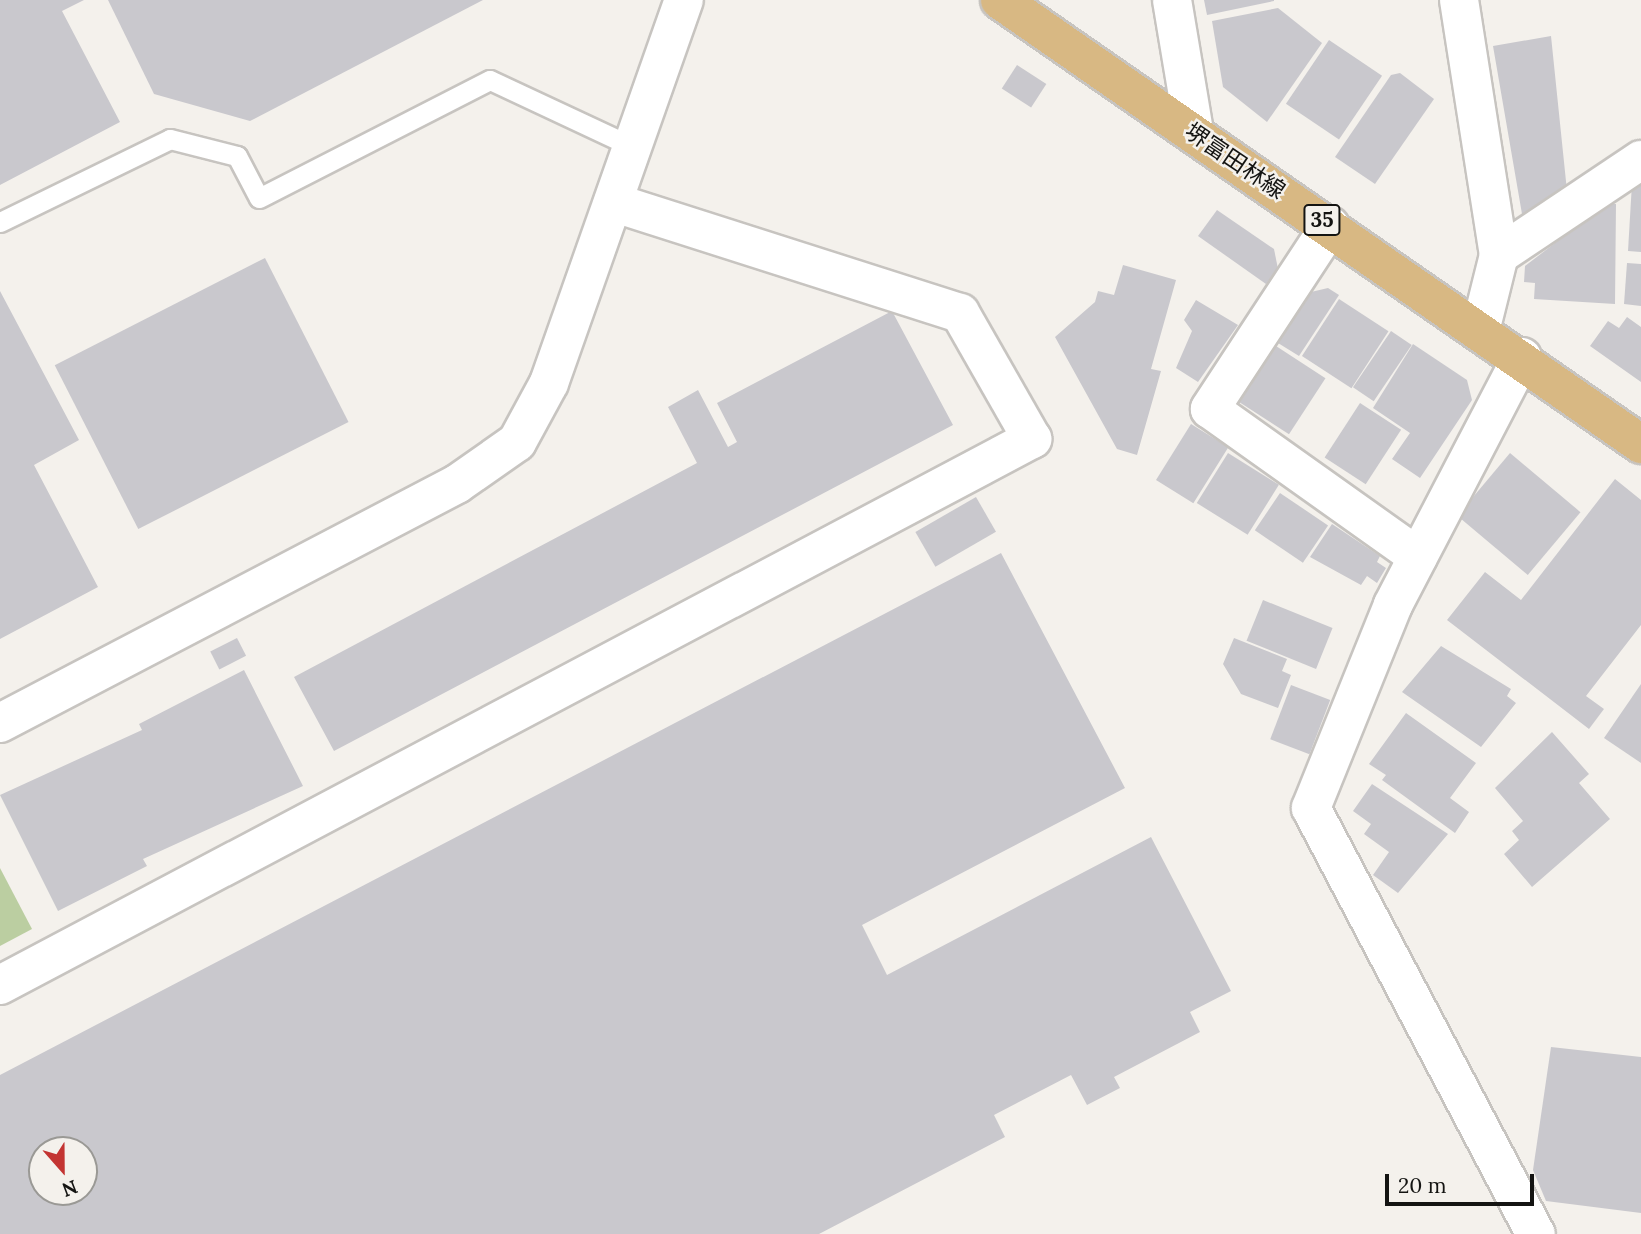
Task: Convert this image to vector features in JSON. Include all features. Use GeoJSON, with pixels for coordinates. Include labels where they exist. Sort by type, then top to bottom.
{"type":"FeatureCollection","features":[{"type":"Feature","properties":{"kind":"main road","name":"堺富田林線"},"geometry":{"type":"LineString","coordinates":[[1000,0],[1481,327],[1641,444]]}},
{"type":"Feature","properties":{"kind":"street"},"geometry":{"type":"LineString","coordinates":[[0,723],[457,484],[517,442],[549,383],[684,0]]}},
{"type":"Feature","properties":{"kind":"street"},"geometry":{"type":"LineString","coordinates":[[1172,0],[1194,132]]}},
{"type":"Feature","properties":{"kind":"street"},"geometry":{"type":"LineString","coordinates":[[1459,0],[1499,256],[1481,327]]}},
{"type":"Feature","properties":{"kind":"street"},"geometry":{"type":"LineString","coordinates":[[1499,256],[1641,160]]}},
{"type":"Feature","properties":{"kind":"street"},"geometry":{"type":"LineString","coordinates":[[0,985],[1032,439],[960,313],[613,202]]}},
{"type":"Feature","properties":{"kind":"street"},"geometry":{"type":"LineString","coordinates":[[1331,226],[1210,409],[1418,557]]}},
{"type":"Feature","properties":{"kind":"street"},"geometry":{"type":"LineString","coordinates":[[1522,356],[1418,557],[1311,808],[1536,1234]]}},
{"type":"Feature","properties":{"kind":"lane"},"geometry":{"type":"LineString","coordinates":[[0,222],[170,139],[237,156],[259,198],[489,80],[631,146]]}},
{"type":"Feature","properties":{"kind":"green space"},"geometry":{"type":"Polygon","coordinates":[[[0,868],[32,929],[0,946],[0,868]]]}},
{"type":"Feature","properties":{"kind":"building"},"geometry":{"type":"Polygon","coordinates":[[[0,0],[84,0],[62,11],[120,122],[0,185],[0,0]]]}},
{"type":"Feature","properties":{"kind":"building"},"geometry":{"type":"Polygon","coordinates":[[[108,0],[483,0],[250,121],[154,94],[108,0]]]}},
{"type":"Feature","properties":{"kind":"building"},"geometry":{"type":"Polygon","coordinates":[[[1204,0],[1274,0],[1274,1],[1207,15],[1204,0]]]}},
{"type":"Feature","properties":{"kind":"building"},"geometry":{"type":"Polygon","coordinates":[[[1278,8],[1322,43],[1267,122],[1223,87],[1212,21],[1278,8]]]}},
{"type":"Feature","properties":{"kind":"building"},"geometry":{"type":"Polygon","coordinates":[[[1551,36],[1567,191],[1557,193],[1546,209],[1522,214],[1493,46],[1551,36]]]}},
{"type":"Feature","properties":{"kind":"building"},"geometry":{"type":"Polygon","coordinates":[[[1329,40],[1382,76],[1339,140],[1286,104],[1329,40]]]}},
{"type":"Feature","properties":{"kind":"building"},"geometry":{"type":"Polygon","coordinates":[[[1017,65],[1046,84],[1031,108],[1002,88],[1017,65]]]}},
{"type":"Feature","properties":{"kind":"building"},"geometry":{"type":"Polygon","coordinates":[[[1400,73],[1434,99],[1375,184],[1335,157],[1391,75],[1400,73]]]}},
{"type":"Feature","properties":{"kind":"building"},"geometry":{"type":"Polygon","coordinates":[[[1632,183],[1641,184],[1641,252],[1628,251],[1632,183]]]}},
{"type":"Feature","properties":{"kind":"building"},"geometry":{"type":"Polygon","coordinates":[[[1606,204],[1616,204],[1615,304],[1534,299],[1535,283],[1524,282],[1525,266],[1606,204]]]}},
{"type":"Feature","properties":{"kind":"building"},"geometry":{"type":"Polygon","coordinates":[[[1217,210],[1274,249],[1278,269],[1266,284],[1198,236],[1217,210]]]}},
{"type":"Feature","properties":{"kind":"building"},"geometry":{"type":"Polygon","coordinates":[[[265,258],[349,422],[138,529],[55,365],[265,258]]]}},
{"type":"Feature","properties":{"kind":"building"},"geometry":{"type":"Polygon","coordinates":[[[1627,263],[1641,264],[1641,306],[1624,304],[1627,263]]]}},
{"type":"Feature","properties":{"kind":"building"},"geometry":{"type":"Polygon","coordinates":[[[1123,265],[1176,280],[1151,369],[1161,371],[1137,455],[1117,449],[1055,337],[1095,302],[1098,291],[1114,295],[1123,265]]]}},
{"type":"Feature","properties":{"kind":"building"},"geometry":{"type":"Polygon","coordinates":[[[1328,288],[1339,295],[1299,356],[1278,343],[1311,292],[1328,288]]]}},
{"type":"Feature","properties":{"kind":"building"},"geometry":{"type":"Polygon","coordinates":[[[0,291],[79,440],[34,465],[98,587],[0,639],[0,291]]]}},
{"type":"Feature","properties":{"kind":"building"},"geometry":{"type":"Polygon","coordinates":[[[1339,299],[1388,331],[1351,388],[1302,356],[1339,299]]]}},
{"type":"Feature","properties":{"kind":"building"},"geometry":{"type":"Polygon","coordinates":[[[1196,300],[1238,325],[1198,382],[1176,368],[1192,331],[1184,320],[1196,300]]]}},
{"type":"Feature","properties":{"kind":"building"},"geometry":{"type":"Polygon","coordinates":[[[892,311],[953,425],[334,751],[294,677],[697,463],[668,407],[698,390],[728,447],[737,442],[717,403],[892,311]]]}},
{"type":"Feature","properties":{"kind":"building"},"geometry":{"type":"Polygon","coordinates":[[[1627,317],[1641,327],[1641,382],[1590,346],[1608,321],[1619,328],[1627,317]]]}},
{"type":"Feature","properties":{"kind":"building"},"geometry":{"type":"Polygon","coordinates":[[[1391,331],[1412,345],[1374,401],[1353,387],[1391,331]]]}},
{"type":"Feature","properties":{"kind":"building"},"geometry":{"type":"Polygon","coordinates":[[[1413,344],[1467,380],[1472,400],[1420,478],[1392,459],[1410,433],[1373,408],[1413,344]]]}},
{"type":"Feature","properties":{"kind":"building"},"geometry":{"type":"Polygon","coordinates":[[[1276,346],[1325,378],[1289,434],[1240,402],[1276,346]]]}},
{"type":"Feature","properties":{"kind":"building"},"geometry":{"type":"Polygon","coordinates":[[[1360,403],[1401,430],[1366,484],[1325,458],[1360,403]]]}},
{"type":"Feature","properties":{"kind":"building"},"geometry":{"type":"Polygon","coordinates":[[[1191,424],[1228,447],[1193,503],[1156,480],[1191,424]]]}},
{"type":"Feature","properties":{"kind":"building"},"geometry":{"type":"Polygon","coordinates":[[[1228,453],[1279,485],[1248,535],[1197,503],[1228,453]]]}},
{"type":"Feature","properties":{"kind":"building"},"geometry":{"type":"Polygon","coordinates":[[[1510,453],[1580,512],[1528,575],[1457,516],[1510,453]]]}},
{"type":"Feature","properties":{"kind":"building"},"geometry":{"type":"Polygon","coordinates":[[[1615,479],[1641,500],[1641,625],[1586,696],[1604,709],[1589,729],[1447,620],[1485,572],[1521,600],[1615,479]]]}},
{"type":"Feature","properties":{"kind":"building"},"geometry":{"type":"Polygon","coordinates":[[[1280,493],[1328,525],[1303,563],[1255,530],[1280,493]]]}},
{"type":"Feature","properties":{"kind":"building"},"geometry":{"type":"Polygon","coordinates":[[[976,497],[996,532],[935,567],[915,532],[976,497]]]}},
{"type":"Feature","properties":{"kind":"building"},"geometry":{"type":"Polygon","coordinates":[[[1332,524],[1380,556],[1377,562],[1386,568],[1377,583],[1367,576],[1361,585],[1310,557],[1332,524]]]}},
{"type":"Feature","properties":{"kind":"building"},"geometry":{"type":"Polygon","coordinates":[[[1001,553],[1125,788],[862,925],[887,975],[1151,837],[1231,991],[1190,1012],[1200,1032],[1114,1077],[1120,1088],[1087,1105],[1071,1075],[994,1115],[1005,1137],[819,1234],[0,1234],[0,1075],[1001,553]]]}},
{"type":"Feature","properties":{"kind":"building"},"geometry":{"type":"Polygon","coordinates":[[[1263,600],[1333,628],[1316,669],[1247,641],[1263,600]]]}},
{"type":"Feature","properties":{"kind":"building"},"geometry":{"type":"Polygon","coordinates":[[[237,638],[246,656],[219,669],[210,652],[237,638]]]}},
{"type":"Feature","properties":{"kind":"building"},"geometry":{"type":"Polygon","coordinates":[[[1234,638],[1287,659],[1282,671],[1291,675],[1278,708],[1241,694],[1223,664],[1234,638]]]}},
{"type":"Feature","properties":{"kind":"building"},"geometry":{"type":"Polygon","coordinates":[[[1441,646],[1511,689],[1507,696],[1516,703],[1481,747],[1402,692],[1441,646]]]}},
{"type":"Feature","properties":{"kind":"building"},"geometry":{"type":"Polygon","coordinates":[[[244,670],[303,786],[143,859],[147,866],[58,911],[0,795],[142,730],[139,724],[244,670]]]}},
{"type":"Feature","properties":{"kind":"building"},"geometry":{"type":"Polygon","coordinates":[[[1641,684],[1641,763],[1604,738],[1641,684]]]}},
{"type":"Feature","properties":{"kind":"building"},"geometry":{"type":"Polygon","coordinates":[[[1291,685],[1330,700],[1309,754],[1270,739],[1291,685]]]}},
{"type":"Feature","properties":{"kind":"building"},"geometry":{"type":"Polygon","coordinates":[[[1406,713],[1476,763],[1450,798],[1469,812],[1455,833],[1382,780],[1386,775],[1369,764],[1406,713]]]}},
{"type":"Feature","properties":{"kind":"building"},"geometry":{"type":"Polygon","coordinates":[[[1552,732],[1589,774],[1579,783],[1610,819],[1532,887],[1504,854],[1519,840],[1512,831],[1523,821],[1495,788],[1552,732]]]}},
{"type":"Feature","properties":{"kind":"building"},"geometry":{"type":"Polygon","coordinates":[[[1372,784],[1448,834],[1398,893],[1373,875],[1389,852],[1364,834],[1371,824],[1353,811],[1372,784]]]}},
{"type":"Feature","properties":{"kind":"building"},"geometry":{"type":"Polygon","coordinates":[[[1551,1047],[1641,1057],[1641,1213],[1546,1201],[1533,1170],[1551,1047]]]}}]}
